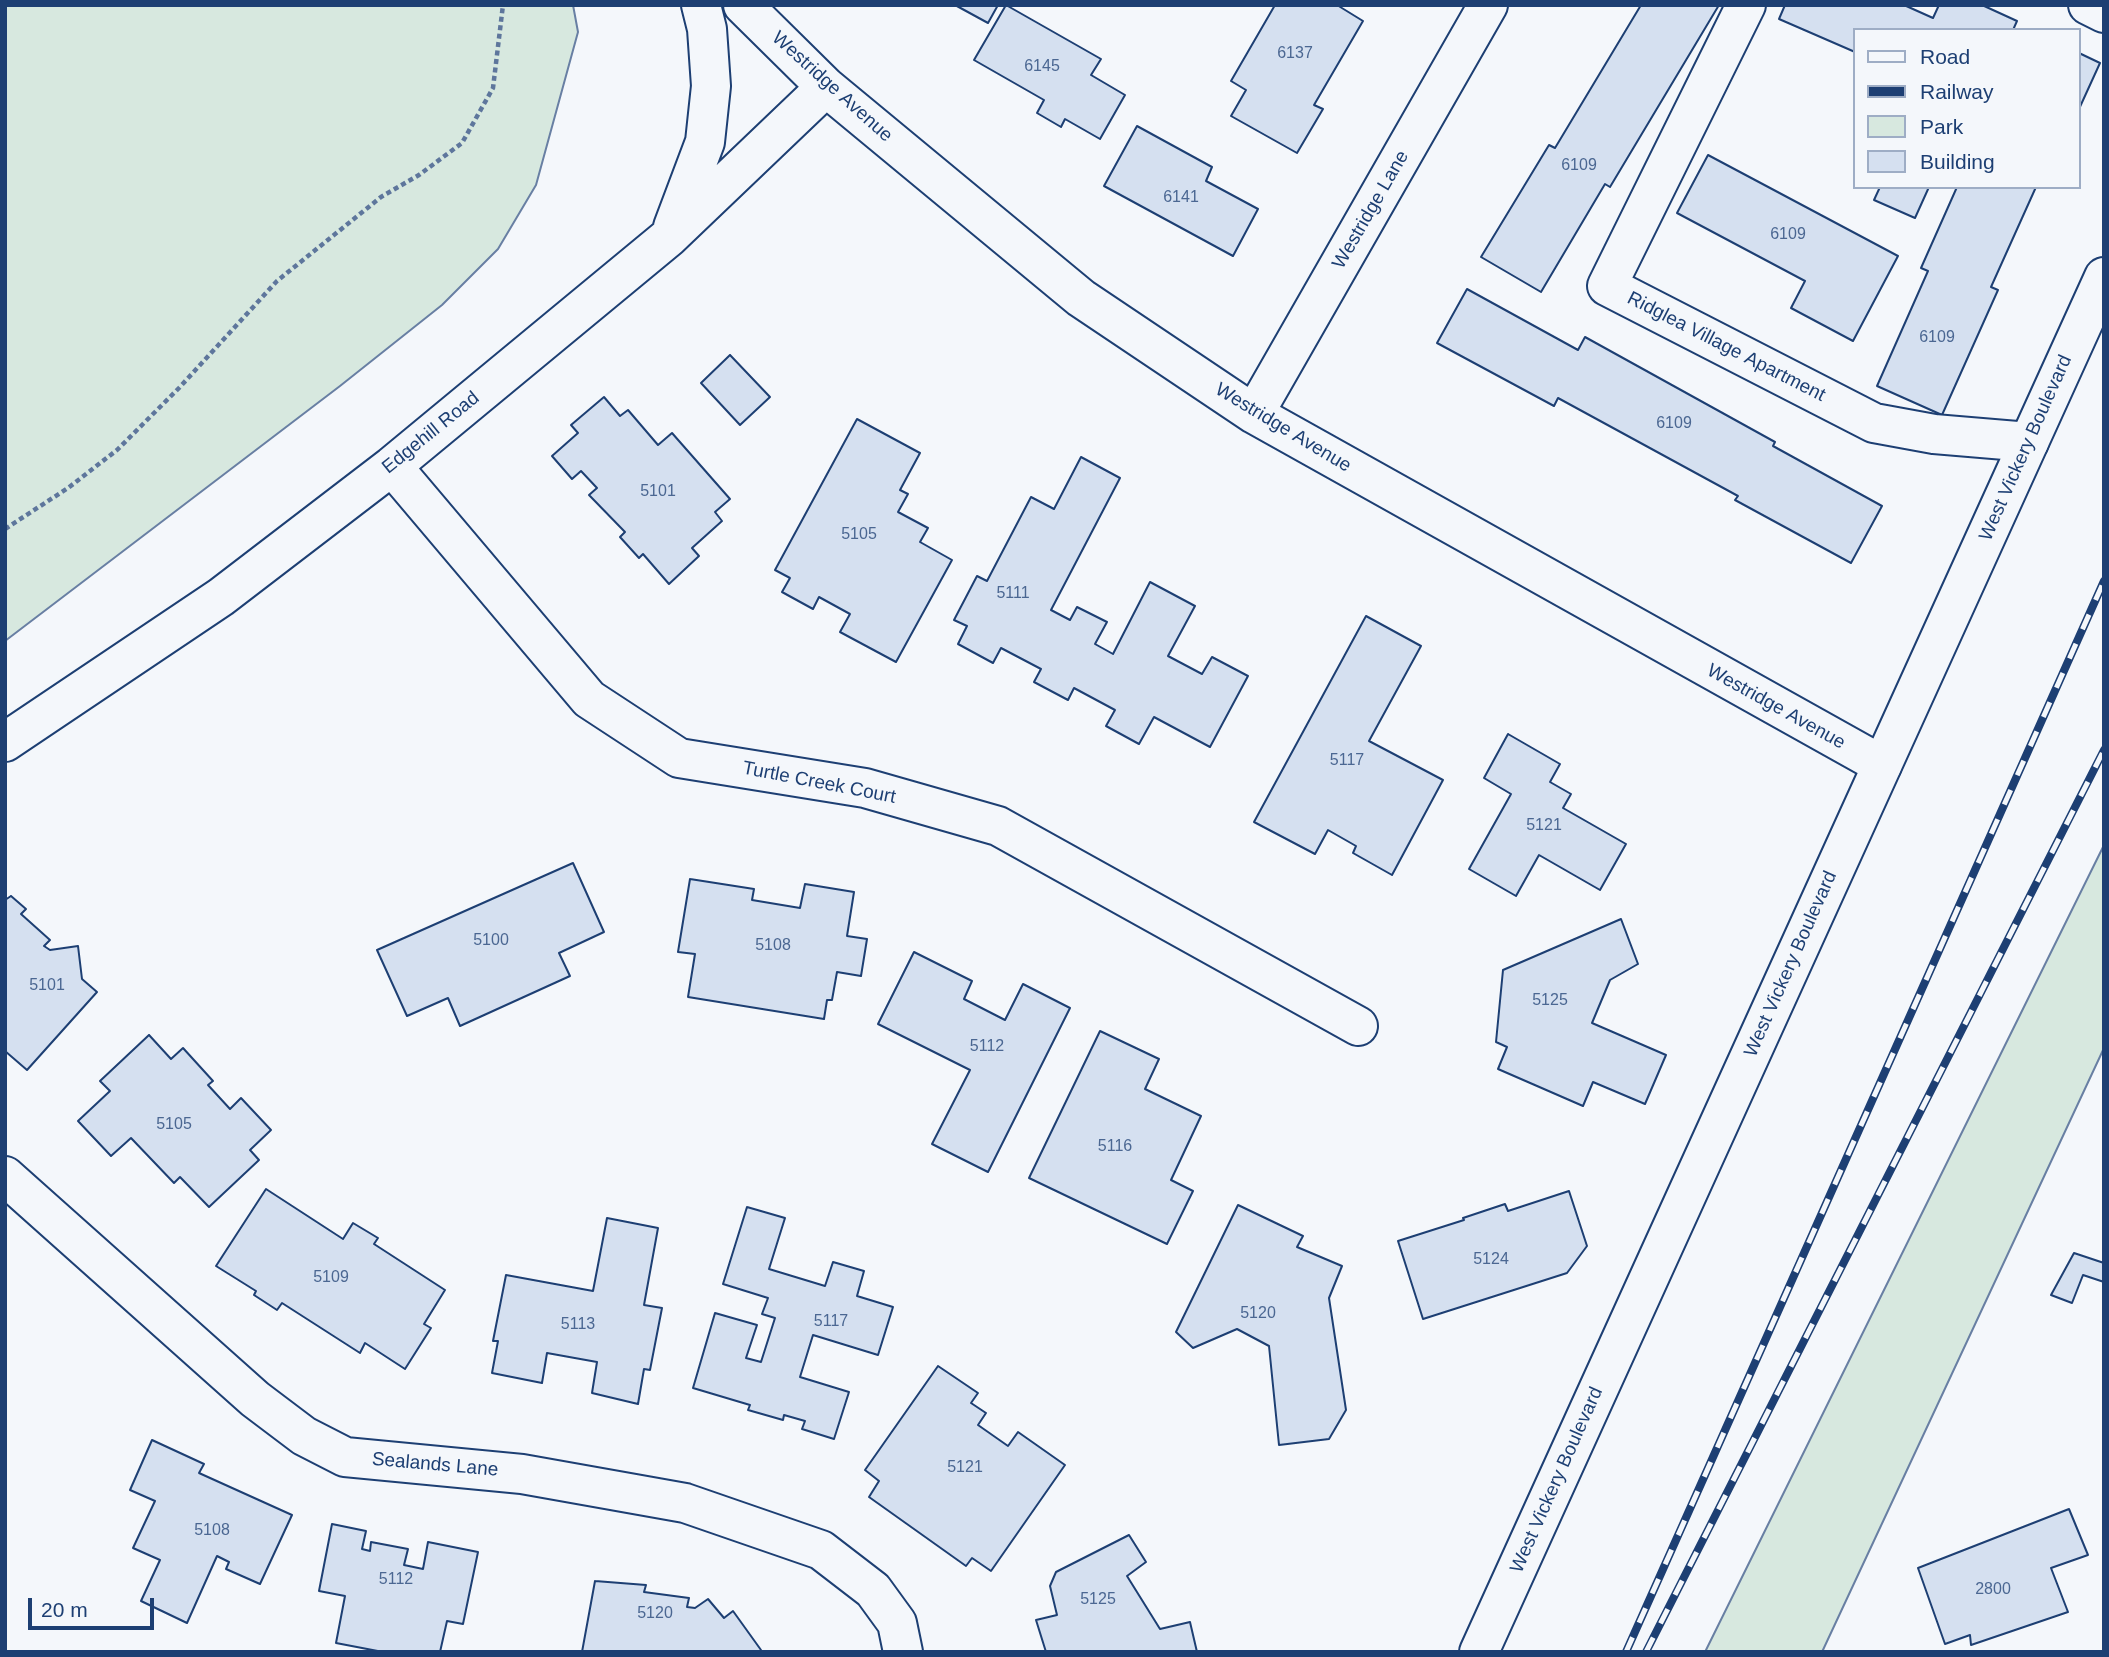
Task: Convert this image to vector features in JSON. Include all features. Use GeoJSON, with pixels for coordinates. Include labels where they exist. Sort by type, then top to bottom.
{"type":"FeatureCollection","features":[{"type":"Feature","properties":{"kind":"street"},"geometry":{"type":"LineString","coordinates":[[669,237],[705,142],[711,86],[707,29],[701,5]]}},
{"type":"Feature","properties":{"kind":"street","name":"Westridge Avenue"},"geometry":{"type":"LineString","coordinates":[[743,5],[827,87],[1081,298],[1254,414],[1882,765]]}},
{"type":"Feature","properties":{"kind":"street","name":"Westridge Lane"},"geometry":{"type":"LineString","coordinates":[[1254,414],[1488,5]]}},
{"type":"Feature","properties":{"kind":"street","name":"Ridglea Village Apartment"},"geometry":{"type":"LineString","coordinates":[[1746,5],[1607,286],[1874,423],[1934,434],[2029,442]]}},
{"type":"Feature","properties":{"kind":"street"},"geometry":{"type":"LineString","coordinates":[[2088,5],[2104,13]]}},
{"type":"Feature","properties":{"kind":"street","name":"Edgehill Road"},"geometry":{"type":"LineString","coordinates":[[5,742],[221,597],[392,466],[669,237],[827,87]]}},
{"type":"Feature","properties":{"kind":"street","name":"West Vickery Boulevard"},"geometry":{"type":"LineString","coordinates":[[1479,1652],[2104,277]]}},
{"type":"Feature","properties":{"kind":"street","name":"Turtle Creek Court"},"geometry":{"type":"LineString","coordinates":[[392,466],[589,699],[679,758],[865,788],[998,826],[1358,1026]]}},
{"type":"Feature","properties":{"kind":"street","name":"Sealands Lane"},"geometry":{"type":"LineString","coordinates":[[5,1176],[245,1390],[304,1436],[345,1457],[522,1474],[685,1503],[821,1550],[873,1590],[897,1623],[903,1652]]}},
{"type":"Feature","properties":{"kind":"path"},"geometry":{"type":"LineString","coordinates":[[5,529],[68,488],[117,450],[180,388],[277,281],[381,197],[419,175],[462,143],[493,88],[503,5]]}},
{"type":"Feature","properties":{"kind":"green space"},"geometry":{"type":"Polygon","coordinates":[[[5,5],[573,5],[578,32],[536,185],[498,249],[442,305],[5,641],[5,5]]]}},
{"type":"Feature","properties":{"kind":"green space"},"geometry":{"type":"Polygon","coordinates":[[[2104,845],[2104,1048],[1822,1652],[1705,1652],[2104,845]]]}},
{"type":"Feature","properties":{"kind":"building"},"geometry":{"type":"Polygon","coordinates":[[[955,5],[998,5],[988,23],[955,5]]]}},
{"type":"Feature","properties":{"kind":"building"},"geometry":{"type":"Polygon","coordinates":[[[1006,5],[1101,59],[1091,75],[1125,95],[1100,139],[1065,119],[1061,127],[1037,113],[1044,100],[974,60],[1006,5]]]}},
{"type":"Feature","properties":{"kind":"building"},"geometry":{"type":"Polygon","coordinates":[[[1275,5],[1337,5],[1363,21],[1314,105],[1323,109],[1297,153],[1231,116],[1246,90],[1231,81],[1275,5]]]}},
{"type":"Feature","properties":{"kind":"building"},"geometry":{"type":"Polygon","coordinates":[[[1641,5],[1719,5],[1610,187],[1605,184],[1541,292],[1481,257],[1549,145],[1555,148],[1641,5]]]}},
{"type":"Feature","properties":{"kind":"building"},"geometry":{"type":"Polygon","coordinates":[[[1785,5],[1904,5],[1933,18],[1939,5],[1982,5],[2017,21],[2014,28],[1854,28],[1854,52],[1779,19],[1785,5]]]}},
{"type":"Feature","properties":{"kind":"building"},"geometry":{"type":"Polygon","coordinates":[[[2081,54],[2100,63],[2081,105],[2081,54]]]}},
{"type":"Feature","properties":{"kind":"building"},"geometry":{"type":"Polygon","coordinates":[[[1137,126],[1212,167],[1206,181],[1258,209],[1233,256],[1104,186],[1137,126]]]}},
{"type":"Feature","properties":{"kind":"building"},"geometry":{"type":"Polygon","coordinates":[[[1708,155],[1898,256],[1853,341],[1791,308],[1805,281],[1677,213],[1708,155]]]}},
{"type":"Feature","properties":{"kind":"building"},"geometry":{"type":"Polygon","coordinates":[[[1879,189],[1928,189],[1915,218],[1874,200],[1879,189]]]}},
{"type":"Feature","properties":{"kind":"building"},"geometry":{"type":"Polygon","coordinates":[[[1956,189],[2035,189],[1991,287],[1998,290],[1942,415],[1877,386],[1928,271],[1921,268],[1956,189]]]}},
{"type":"Feature","properties":{"kind":"building"},"geometry":{"type":"Polygon","coordinates":[[[1467,289],[1578,350],[1585,337],[1775,442],[1773,446],[1882,506],[1851,563],[1735,500],[1738,496],[1558,398],[1554,406],[1437,343],[1467,289]]]}},
{"type":"Feature","properties":{"kind":"building"},"geometry":{"type":"Polygon","coordinates":[[[730,355],[770,397],[740,425],[701,383],[730,355]]]}},
{"type":"Feature","properties":{"kind":"building"},"geometry":{"type":"Polygon","coordinates":[[[604,397],[620,416],[628,410],[658,445],[672,433],[730,499],[715,512],[722,521],[692,548],[699,556],[669,584],[643,554],[639,558],[620,537],[625,532],[589,495],[597,488],[581,471],[572,479],[552,456],[578,433],[571,425],[604,397]]]}},
{"type":"Feature","properties":{"kind":"building"},"geometry":{"type":"Polygon","coordinates":[[[857,419],[920,453],[900,490],[908,494],[898,512],[928,528],[920,542],[952,560],[896,662],[840,632],[850,614],[819,597],[813,609],[782,592],[790,578],[775,570],[857,419]]]}},
{"type":"Feature","properties":{"kind":"building"},"geometry":{"type":"Polygon","coordinates":[[[1081,457],[1120,478],[1051,610],[1070,620],[1077,607],[1107,622],[1095,644],[1113,654],[1150,582],[1195,606],[1168,656],[1202,674],[1212,657],[1248,676],[1210,747],[1154,717],[1139,744],[1106,726],[1115,710],[1074,688],[1068,700],[1034,682],[1041,669],[1001,648],[993,663],[958,644],[967,626],[954,620],[977,576],[987,581],[1031,497],[1054,509],[1081,457]]]}},
{"type":"Feature","properties":{"kind":"building"},"geometry":{"type":"Polygon","coordinates":[[[1366,616],[1421,646],[1369,741],[1443,780],[1392,875],[1353,853],[1356,846],[1328,830],[1315,854],[1254,822],[1366,616]]]}},
{"type":"Feature","properties":{"kind":"building"},"geometry":{"type":"Polygon","coordinates":[[[1508,734],[1560,764],[1550,782],[1571,794],[1563,808],[1626,844],[1600,890],[1539,855],[1516,896],[1469,869],[1511,794],[1484,778],[1508,734]]]}},
{"type":"Feature","properties":{"kind":"building"},"geometry":{"type":"Polygon","coordinates":[[[573,863],[604,932],[559,953],[570,976],[460,1026],[448,998],[407,1016],[377,950],[573,863]]]}},
{"type":"Feature","properties":{"kind":"building"},"geometry":{"type":"Polygon","coordinates":[[[690,879],[754,889],[752,900],[800,908],[805,884],[854,892],[847,936],[867,939],[861,976],[837,972],[832,1000],[827,1000],[824,1019],[688,997],[695,954],[678,952],[690,879]]]}},
{"type":"Feature","properties":{"kind":"building"},"geometry":{"type":"Polygon","coordinates":[[[11,896],[26,909],[21,914],[50,940],[44,946],[50,950],[78,946],[82,979],[97,992],[27,1070],[5,1051],[5,900],[11,896]]]}},
{"type":"Feature","properties":{"kind":"building"},"geometry":{"type":"Polygon","coordinates":[[[1621,919],[1638,964],[1610,980],[1592,1023],[1666,1055],[1645,1104],[1593,1082],[1583,1106],[1498,1069],[1507,1047],[1496,1042],[1503,970],[1621,919]]]}},
{"type":"Feature","properties":{"kind":"building"},"geometry":{"type":"Polygon","coordinates":[[[914,952],[972,981],[964,999],[1005,1020],[1023,984],[1070,1008],[988,1172],[932,1144],[970,1070],[878,1024],[914,952]]]}},
{"type":"Feature","properties":{"kind":"building"},"geometry":{"type":"Polygon","coordinates":[[[1100,1031],[1159,1059],[1145,1089],[1201,1116],[1171,1180],[1193,1191],[1167,1244],[1029,1178],[1100,1031]]]}},
{"type":"Feature","properties":{"kind":"building"},"geometry":{"type":"Polygon","coordinates":[[[149,1035],[171,1059],[183,1048],[213,1081],[208,1085],[230,1109],[241,1098],[271,1130],[250,1150],[259,1160],[209,1207],[180,1177],[174,1183],[131,1138],[111,1156],[78,1121],[110,1091],[100,1081],[149,1035]]]}},
{"type":"Feature","properties":{"kind":"building"},"geometry":{"type":"Polygon","coordinates":[[[266,1189],[343,1239],[353,1223],[378,1238],[374,1244],[445,1290],[424,1324],[431,1328],[405,1369],[365,1343],[360,1353],[282,1303],[277,1310],[254,1295],[256,1291],[216,1266],[266,1189]]]}},
{"type":"Feature","properties":{"kind":"building"},"geometry":{"type":"Polygon","coordinates":[[[1569,1191],[1587,1246],[1567,1273],[1423,1319],[1398,1241],[1505,1204],[1508,1211],[1569,1191]]]}},
{"type":"Feature","properties":{"kind":"building"},"geometry":{"type":"Polygon","coordinates":[[[1238,1205],[1303,1236],[1297,1247],[1342,1266],[1329,1298],[1346,1410],[1329,1439],[1279,1445],[1269,1346],[1237,1329],[1193,1348],[1176,1332],[1238,1205]]]}},
{"type":"Feature","properties":{"kind":"building"},"geometry":{"type":"Polygon","coordinates":[[[747,1207],[785,1218],[769,1269],[825,1286],[833,1262],[864,1271],[857,1296],[893,1307],[878,1355],[813,1335],[800,1377],[849,1392],[834,1439],[802,1429],[805,1421],[784,1415],[783,1420],[748,1410],[750,1405],[693,1388],[715,1313],[757,1325],[746,1358],[761,1362],[775,1318],[762,1314],[768,1298],[723,1284],[747,1207]]]}},
{"type":"Feature","properties":{"kind":"building"},"geometry":{"type":"Polygon","coordinates":[[[607,1218],[658,1228],[644,1305],[662,1308],[650,1370],[644,1369],[638,1404],[592,1393],[597,1362],[547,1353],[542,1383],[492,1373],[498,1341],[493,1341],[506,1275],[593,1291],[607,1218]]]}},
{"type":"Feature","properties":{"kind":"building"},"geometry":{"type":"Polygon","coordinates":[[[2074,1253],[2104,1263],[2104,1282],[2083,1275],[2072,1303],[2051,1295],[2074,1253]]]}},
{"type":"Feature","properties":{"kind":"building"},"geometry":{"type":"Polygon","coordinates":[[[938,1366],[978,1393],[971,1403],[986,1413],[978,1425],[1008,1446],[1018,1432],[1065,1465],[991,1571],[972,1558],[966,1566],[869,1497],[879,1481],[865,1470],[938,1366]]]}},
{"type":"Feature","properties":{"kind":"building"},"geometry":{"type":"Polygon","coordinates":[[[152,1440],[204,1464],[199,1473],[292,1515],[260,1584],[226,1569],[229,1562],[217,1556],[187,1623],[141,1601],[160,1560],[133,1548],[155,1501],[130,1490],[152,1440]]]}},
{"type":"Feature","properties":{"kind":"building"},"geometry":{"type":"Polygon","coordinates":[[[2069,1509],[2088,1555],[2051,1568],[2068,1612],[1971,1645],[1970,1635],[1945,1644],[1918,1568],[2069,1509]]]}},
{"type":"Feature","properties":{"kind":"building"},"geometry":{"type":"Polygon","coordinates":[[[332,1524],[366,1531],[362,1549],[370,1551],[371,1542],[408,1549],[404,1565],[423,1569],[428,1542],[478,1552],[463,1624],[447,1621],[440,1652],[383,1652],[336,1643],[345,1596],[319,1591],[332,1524]]]}},
{"type":"Feature","properties":{"kind":"building"},"geometry":{"type":"Polygon","coordinates":[[[1129,1535],[1146,1562],[1127,1576],[1160,1629],[1190,1622],[1197,1652],[1046,1652],[1036,1620],[1057,1615],[1050,1586],[1056,1572],[1129,1535]]]}},
{"type":"Feature","properties":{"kind":"building"},"geometry":{"type":"Polygon","coordinates":[[[595,1581],[646,1585],[644,1592],[689,1598],[687,1607],[695,1608],[708,1599],[724,1618],[733,1611],[761,1650],[582,1652],[595,1581]]]}},
{"type":"Feature","properties":{"kind":"railway"},"geometry":{"type":"LineString","coordinates":[[1626,1652],[2104,581]]}},
{"type":"Feature","properties":{"kind":"railway"},"geometry":{"type":"LineString","coordinates":[[1646,1652],[2104,750]]}}]}
